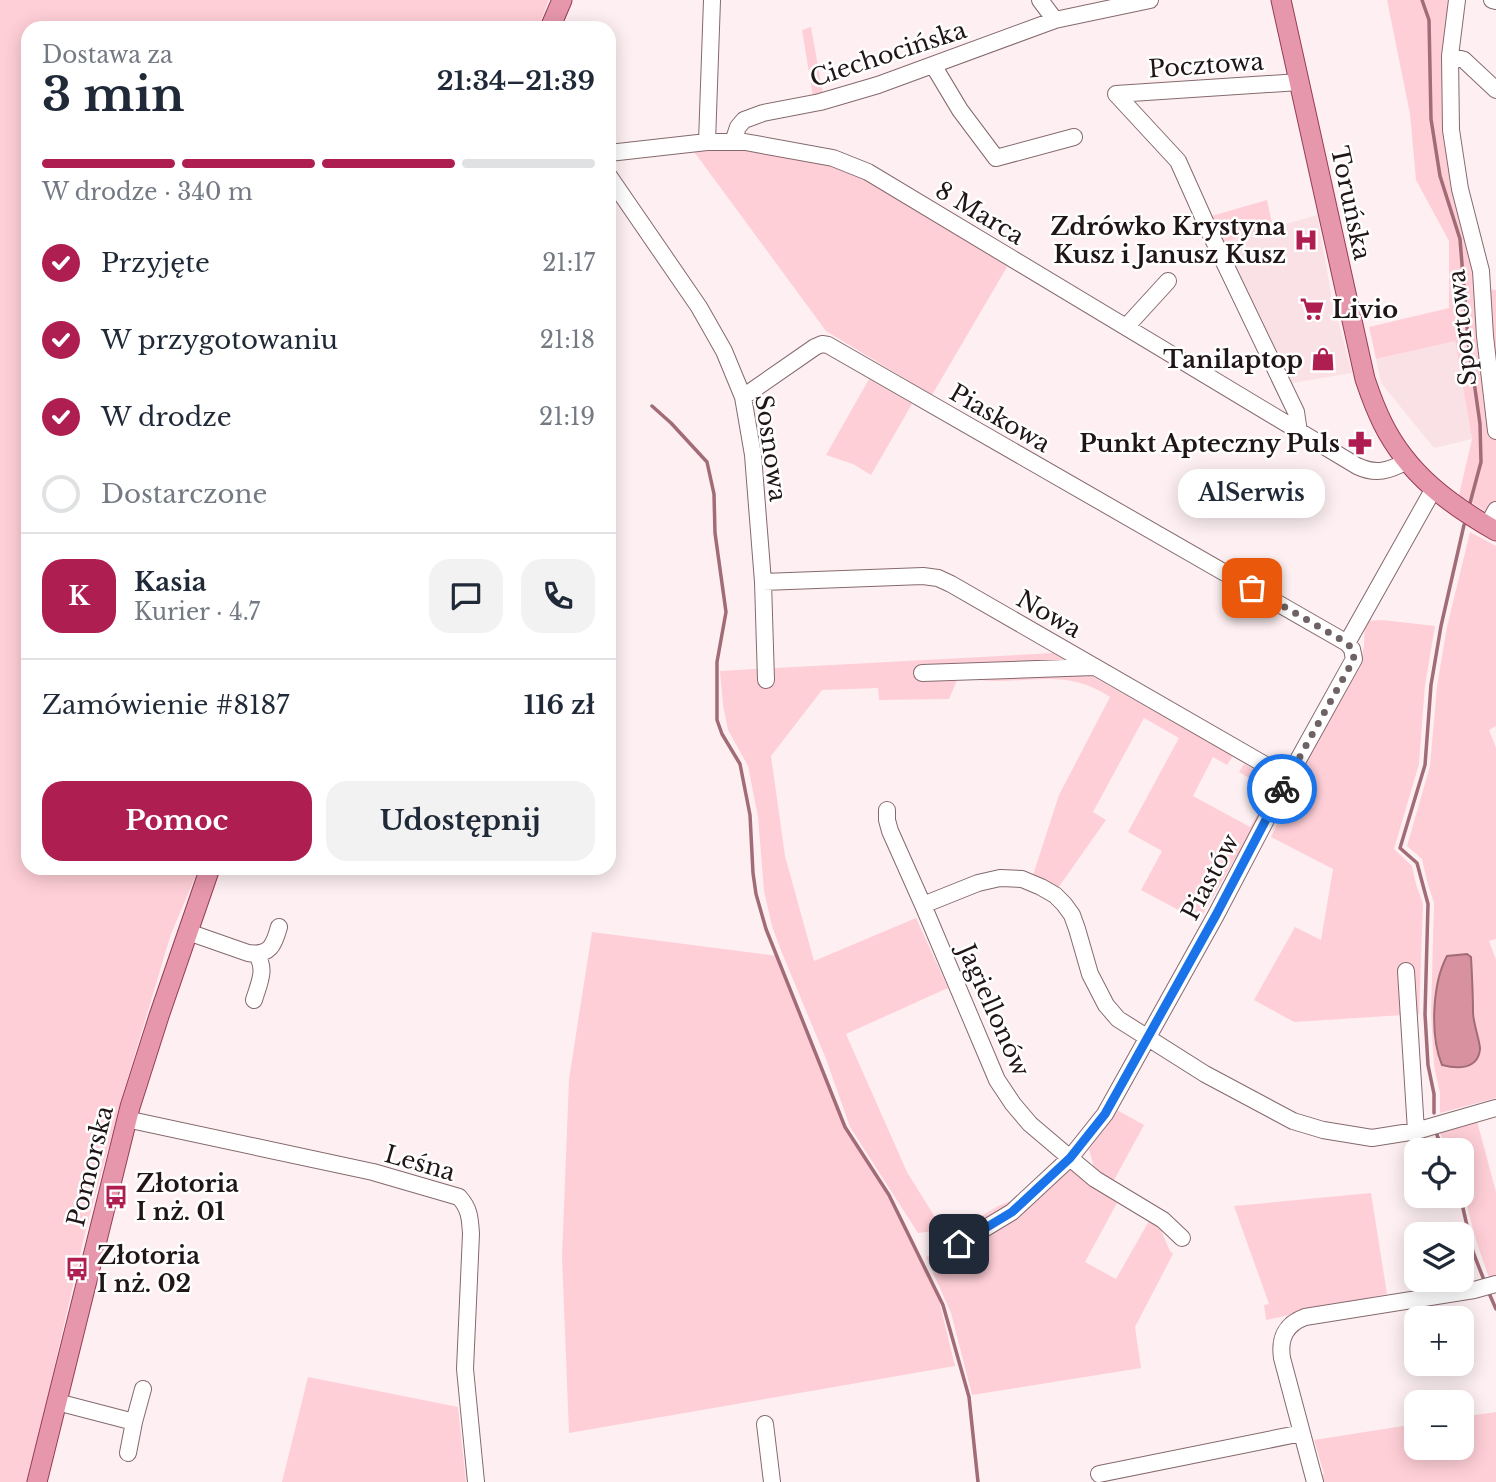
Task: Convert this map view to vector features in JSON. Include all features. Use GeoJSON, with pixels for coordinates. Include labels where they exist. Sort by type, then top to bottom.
{"type":"FeatureCollection","features":[{"type":"Feature","properties":{"kind":"main road"},"geometry":{"type":"LineString","coordinates":[[553,21],[562,0]]}},
{"type":"Feature","properties":{"kind":"main road","name":"Toruńska"},"geometry":{"type":"LineString","coordinates":[[1281,0],[1365,379],[1383,424],[1395,446],[1433,490],[1493,522]]}},
{"type":"Feature","properties":{"kind":"main road","name":"Pomorska"},"geometry":{"type":"LineString","coordinates":[[37,1482],[126,1119],[208,875]]}},
{"type":"Feature","properties":{"kind":"street"},"geometry":{"type":"LineString","coordinates":[[707,142],[712,0]]}},
{"type":"Feature","properties":{"kind":"street"},"geometry":{"type":"LineString","coordinates":[[1040,0],[1055,20]]}},
{"type":"Feature","properties":{"kind":"street","name":"Ciechocińska"},"geometry":{"type":"LineString","coordinates":[[733,142],[738,127],[744,120],[763,113],[820,102],[878,85],[1055,20],[1150,0]]}},
{"type":"Feature","properties":{"kind":"street","name":"Sportowa"},"geometry":{"type":"LineString","coordinates":[[1457,0],[1450,56],[1451,130],[1460,189],[1481,271],[1485,336],[1496,424]]}},
{"type":"Feature","properties":{"kind":"street"},"geometry":{"type":"LineString","coordinates":[[1450,56],[1464,60],[1496,90]]}},
{"type":"Feature","properties":{"kind":"street"},"geometry":{"type":"LineString","coordinates":[[933,65],[960,110],[996,159],[1074,137]]}},
{"type":"Feature","properties":{"kind":"street","name":"Pocztowa"},"geometry":{"type":"LineString","coordinates":[[1299,82],[1116,93],[1178,160],[1296,412],[1299,432]]}},
{"type":"Feature","properties":{"kind":"street","name":"8 Marca"},"geometry":{"type":"LineString","coordinates":[[616,152],[707,142],[745,142],[833,158],[868,172],[1357,466],[1370,472],[1382,471],[1407,461]]}},
{"type":"Feature","properties":{"kind":"street","name":"Sosnowa"},"geometry":{"type":"LineString","coordinates":[[616,186],[699,307],[724,351],[743,397],[753,455],[764,582],[766,680]]}},
{"type":"Feature","properties":{"kind":"street"},"geometry":{"type":"LineString","coordinates":[[1126,327],[1168,281]]}},
{"type":"Feature","properties":{"kind":"street","name":"Piaskowa"},"geometry":{"type":"LineString","coordinates":[[743,397],[815,346],[828,345],[1347,643]]}},
{"type":"Feature","properties":{"kind":"street","name":"Piastów"},"geometry":{"type":"LineString","coordinates":[[959,1244],[1012,1212],[1070,1158],[1105,1114],[1354,659],[1352,649],[1347,643],[1433,490]]}},
{"type":"Feature","properties":{"kind":"street","name":"Nowa"},"geometry":{"type":"LineString","coordinates":[[764,582],[923,576],[938,578],[1287,778]]}},
{"type":"Feature","properties":{"kind":"street"},"geometry":{"type":"LineString","coordinates":[[922,673],[1094,667]]}},
{"type":"Feature","properties":{"kind":"street","name":"Jagiellonów"},"geometry":{"type":"LineString","coordinates":[[887,810],[890,831],[997,1080],[1013,1104],[1030,1124],[1095,1180],[1163,1220],[1182,1238]]}},
{"type":"Feature","properties":{"kind":"street"},"geometry":{"type":"LineString","coordinates":[[923,905],[978,883],[1000,878],[1022,879],[1055,895],[1072,915],[1090,974],[1106,1005],[1118,1019],[1205,1074],[1293,1121],[1323,1130],[1372,1138],[1416,1131],[1496,1108]]}},
{"type":"Feature","properties":{"kind":"street"},"geometry":{"type":"LineString","coordinates":[[188,932],[256,954],[273,945],[279,927]]}},
{"type":"Feature","properties":{"kind":"street"},"geometry":{"type":"LineString","coordinates":[[254,1000],[263,969],[256,954]]}},
{"type":"Feature","properties":{"kind":"street"},"geometry":{"type":"LineString","coordinates":[[1406,971],[1416,1131]]}},
{"type":"Feature","properties":{"kind":"street","name":"Leśna"},"geometry":{"type":"LineString","coordinates":[[126,1119],[373,1172],[447,1193],[467,1205],[471,1234],[465,1369],[476,1482]]}},
{"type":"Feature","properties":{"kind":"street"},"geometry":{"type":"LineString","coordinates":[[1315,1482],[1282,1358],[1280,1346],[1286,1330],[1296,1320],[1305,1317],[1474,1290],[1496,1284]]}},
{"type":"Feature","properties":{"kind":"street"},"geometry":{"type":"LineString","coordinates":[[128,1453],[142,1389]]}},
{"type":"Feature","properties":{"kind":"street"},"geometry":{"type":"LineString","coordinates":[[57,1402],[134,1422]]}},
{"type":"Feature","properties":{"kind":"street"},"geometry":{"type":"LineString","coordinates":[[765,1424],[772,1482]]}},
{"type":"Feature","properties":{"kind":"street"},"geometry":{"type":"LineString","coordinates":[[1100,1474],[1301,1433]]}},
{"type":"Feature","properties":{"kind":"shaded area"},"geometry":{"type":"Polygon","coordinates":[[[0,0],[549,0],[541,21],[21,21],[21,875],[196,875],[171,934],[126,1084],[86,1229],[28,1482],[0,1482],[0,0]]]}},
{"type":"Feature","properties":{"kind":"shaded area"},"geometry":{"type":"Polygon","coordinates":[[[1387,0],[1453,0],[1461,158],[1477,288],[1496,290],[1496,518],[1459,495],[1472,439],[1455,341],[1376,359],[1369,327],[1449,308],[1449,241],[1416,180],[1410,114],[1387,0]]]}},
{"type":"Feature","properties":{"kind":"shaded area"},"geometry":{"type":"Polygon","coordinates":[[[811,27],[823,94],[813,97],[802,30],[811,27]]]}},
{"type":"Feature","properties":{"kind":"shaded area"},"geometry":{"type":"Polygon","coordinates":[[[748,144],[845,168],[999,259],[1007,267],[932,395],[826,331],[692,149],[748,144]]]}},
{"type":"Feature","properties":{"kind":"shaded area"},"geometry":{"type":"Polygon","coordinates":[[[1267,200],[1273,228],[1220,243],[1208,217],[1267,200]]]}},
{"type":"Feature","properties":{"kind":"shaded area"},"geometry":{"type":"Polygon","coordinates":[[[1317,215],[1332,298],[1352,373],[1286,384],[1220,243],[1317,215]]]}},
{"type":"Feature","properties":{"kind":"shaded area"},"geometry":{"type":"Polygon","coordinates":[[[1455,340],[1472,439],[1434,448],[1381,383],[1376,359],[1455,340]]]}},
{"type":"Feature","properties":{"kind":"shaded area"},"geometry":{"type":"Polygon","coordinates":[[[869,379],[912,404],[871,475],[853,464],[826,455],[869,379]]]}},
{"type":"Feature","properties":{"kind":"shaded area"},"geometry":{"type":"Polygon","coordinates":[[[1470,532],[1496,546],[1496,726],[1489,730],[1496,748],[1496,939],[1489,941],[1496,960],[1496,1098],[1440,1113],[1431,1014],[1434,903],[1422,859],[1407,846],[1430,766],[1437,686],[1447,627],[1470,532]]]}},
{"type":"Feature","properties":{"kind":"shaded area"},"geometry":{"type":"Polygon","coordinates":[[[1382,620],[1435,626],[1425,685],[1419,764],[1394,849],[1412,866],[1423,904],[1419,1014],[1294,1022],[1254,1000],[1295,927],[1321,940],[1333,869],[1271,837],[1292,793],[1288,790],[1360,666],[1365,621],[1382,620]]]}},
{"type":"Feature","properties":{"kind":"shaded area"},"geometry":{"type":"Polygon","coordinates":[[[1053,653],[1233,756],[1227,765],[1213,757],[1193,796],[1250,827],[1265,802],[1259,784],[1239,772],[1244,764],[1279,783],[1199,921],[1141,890],[1162,851],[1128,832],[1179,738],[1144,718],[1093,812],[1106,820],[1058,888],[1033,875],[1059,795],[1110,697],[1096,689],[1055,679],[997,681],[958,678],[949,699],[879,700],[878,688],[822,690],[771,756],[785,856],[814,961],[916,918],[948,988],[846,1034],[907,1172],[943,1230],[918,1233],[850,1127],[826,1059],[772,926],[764,891],[758,817],[748,766],[728,730],[720,671],[1053,653]]]}},
{"type":"Feature","properties":{"kind":"shaded area"},"geometry":{"type":"Polygon","coordinates":[[[592,932],[778,956],[845,1127],[889,1195],[937,1292],[955,1366],[569,1433],[562,1257],[569,1079],[592,932]]]}},
{"type":"Feature","properties":{"kind":"shaded area"},"geometry":{"type":"Polygon","coordinates":[[[1467,954],[1471,957],[1473,1016],[1480,1049],[1471,1064],[1460,1067],[1442,1065],[1434,1025],[1438,981],[1447,956],[1467,954]]]}},
{"type":"Feature","properties":{"kind":"shaded area"},"geometry":{"type":"Polygon","coordinates":[[[1117,1110],[1144,1125],[1113,1182],[1094,1168],[1089,1149],[1117,1110]]]}},
{"type":"Feature","properties":{"kind":"shaded area"},"geometry":{"type":"Polygon","coordinates":[[[1477,1121],[1496,1192],[1496,1278],[1490,1280],[1468,1208],[1474,1208],[1474,1138],[1442,1138],[1439,1131],[1477,1121]]]}},
{"type":"Feature","properties":{"kind":"shaded area"},"geometry":{"type":"Polygon","coordinates":[[[1066,1166],[1117,1203],[1085,1262],[1116,1279],[1149,1221],[1160,1228],[1173,1254],[1135,1327],[1141,1368],[972,1395],[951,1313],[926,1257],[953,1244],[962,1228],[998,1206],[1021,1197],[1066,1166]]]}},
{"type":"Feature","properties":{"kind":"shaded area"},"geometry":{"type":"Polygon","coordinates":[[[1371,1193],[1387,1294],[1266,1320],[1264,1305],[1269,1304],[1234,1206],[1371,1193]]]}},
{"type":"Feature","properties":{"kind":"shaded area"},"geometry":{"type":"Polygon","coordinates":[[[308,1377],[458,1407],[466,1482],[282,1482],[308,1377]]]}},
{"type":"Feature","properties":{"kind":"shaded area"},"geometry":{"type":"Polygon","coordinates":[[[1496,1412],[1496,1482],[1320,1482],[1318,1475],[1324,1474],[1314,1440],[1404,1426],[1404,1460],[1474,1460],[1474,1415],[1496,1412]]]}},
{"type":"Feature","properties":{"kind":"waterway"},"geometry":{"type":"LineString","coordinates":[[1422,0],[1429,20],[1431,119],[1440,176],[1460,239],[1468,339],[1480,424],[1481,462],[1470,503]]}},
{"type":"Feature","properties":{"kind":"waterway"},"geometry":{"type":"LineString","coordinates":[[652,406],[707,462],[714,494],[715,533],[726,612],[717,662],[717,720],[740,764],[750,815],[756,894],[766,929],[845,1127],[889,1195],[943,1305],[969,1397],[978,1482]]}},
{"type":"Feature","properties":{"kind":"waterway"},"geometry":{"type":"LineString","coordinates":[[1434,1113],[1425,1014],[1428,904],[1417,863],[1400,848],[1425,765],[1431,685],[1441,626],[1464,525]]}},
{"type":"Feature","properties":{"kind":"waterway"},"geometry":{"type":"LineString","coordinates":[[1463,1208],[1473,1252],[1484,1280]]}},
{"type":"Feature","properties":{"kind":"waterway"},"geometry":{"type":"LineString","coordinates":[[1489,1293],[1496,1309]]}},
{"type":"Feature","properties":{"kind":"way so far"},"geometry":{"type":"LineString","coordinates":[[1252,588],[1347,643],[1352,649],[1354,659],[1282,789]]}},
{"type":"Feature","properties":{"kind":"place","name":"Zdrówko Krystyna Kusz i Janusz Kusz"},"geometry":{"type":"Point","coordinates":[1306,240]}},
{"type":"Feature","properties":{"kind":"place","name":"Livio"},"geometry":{"type":"Point","coordinates":[1312,309]}},
{"type":"Feature","properties":{"kind":"place","name":"Tanilaptop"},"geometry":{"type":"Point","coordinates":[1323,359]}},
{"type":"Feature","properties":{"kind":"place","name":"Punkt Apteczny Puls"},"geometry":{"type":"Point","coordinates":[1360,443]}},
{"type":"Feature","properties":{"kind":"place","name":"AlSerwis"},"geometry":{"type":"Point","coordinates":[1252,588]}},
{"type":"Feature","properties":{"kind":"place","name":"Złotoria I nż. 01"},"geometry":{"type":"Point","coordinates":[116,1197]}},
{"type":"Feature","properties":{"kind":"place","name":"Złotoria I nż. 02"},"geometry":{"type":"Point","coordinates":[77,1269]}},
{"type":"Feature","properties":{"kind":"route"},"geometry":{"type":"LineString","coordinates":[[959,1244],[1012,1212],[1070,1158],[1105,1114],[1216,915],[1282,789]]}}]}
